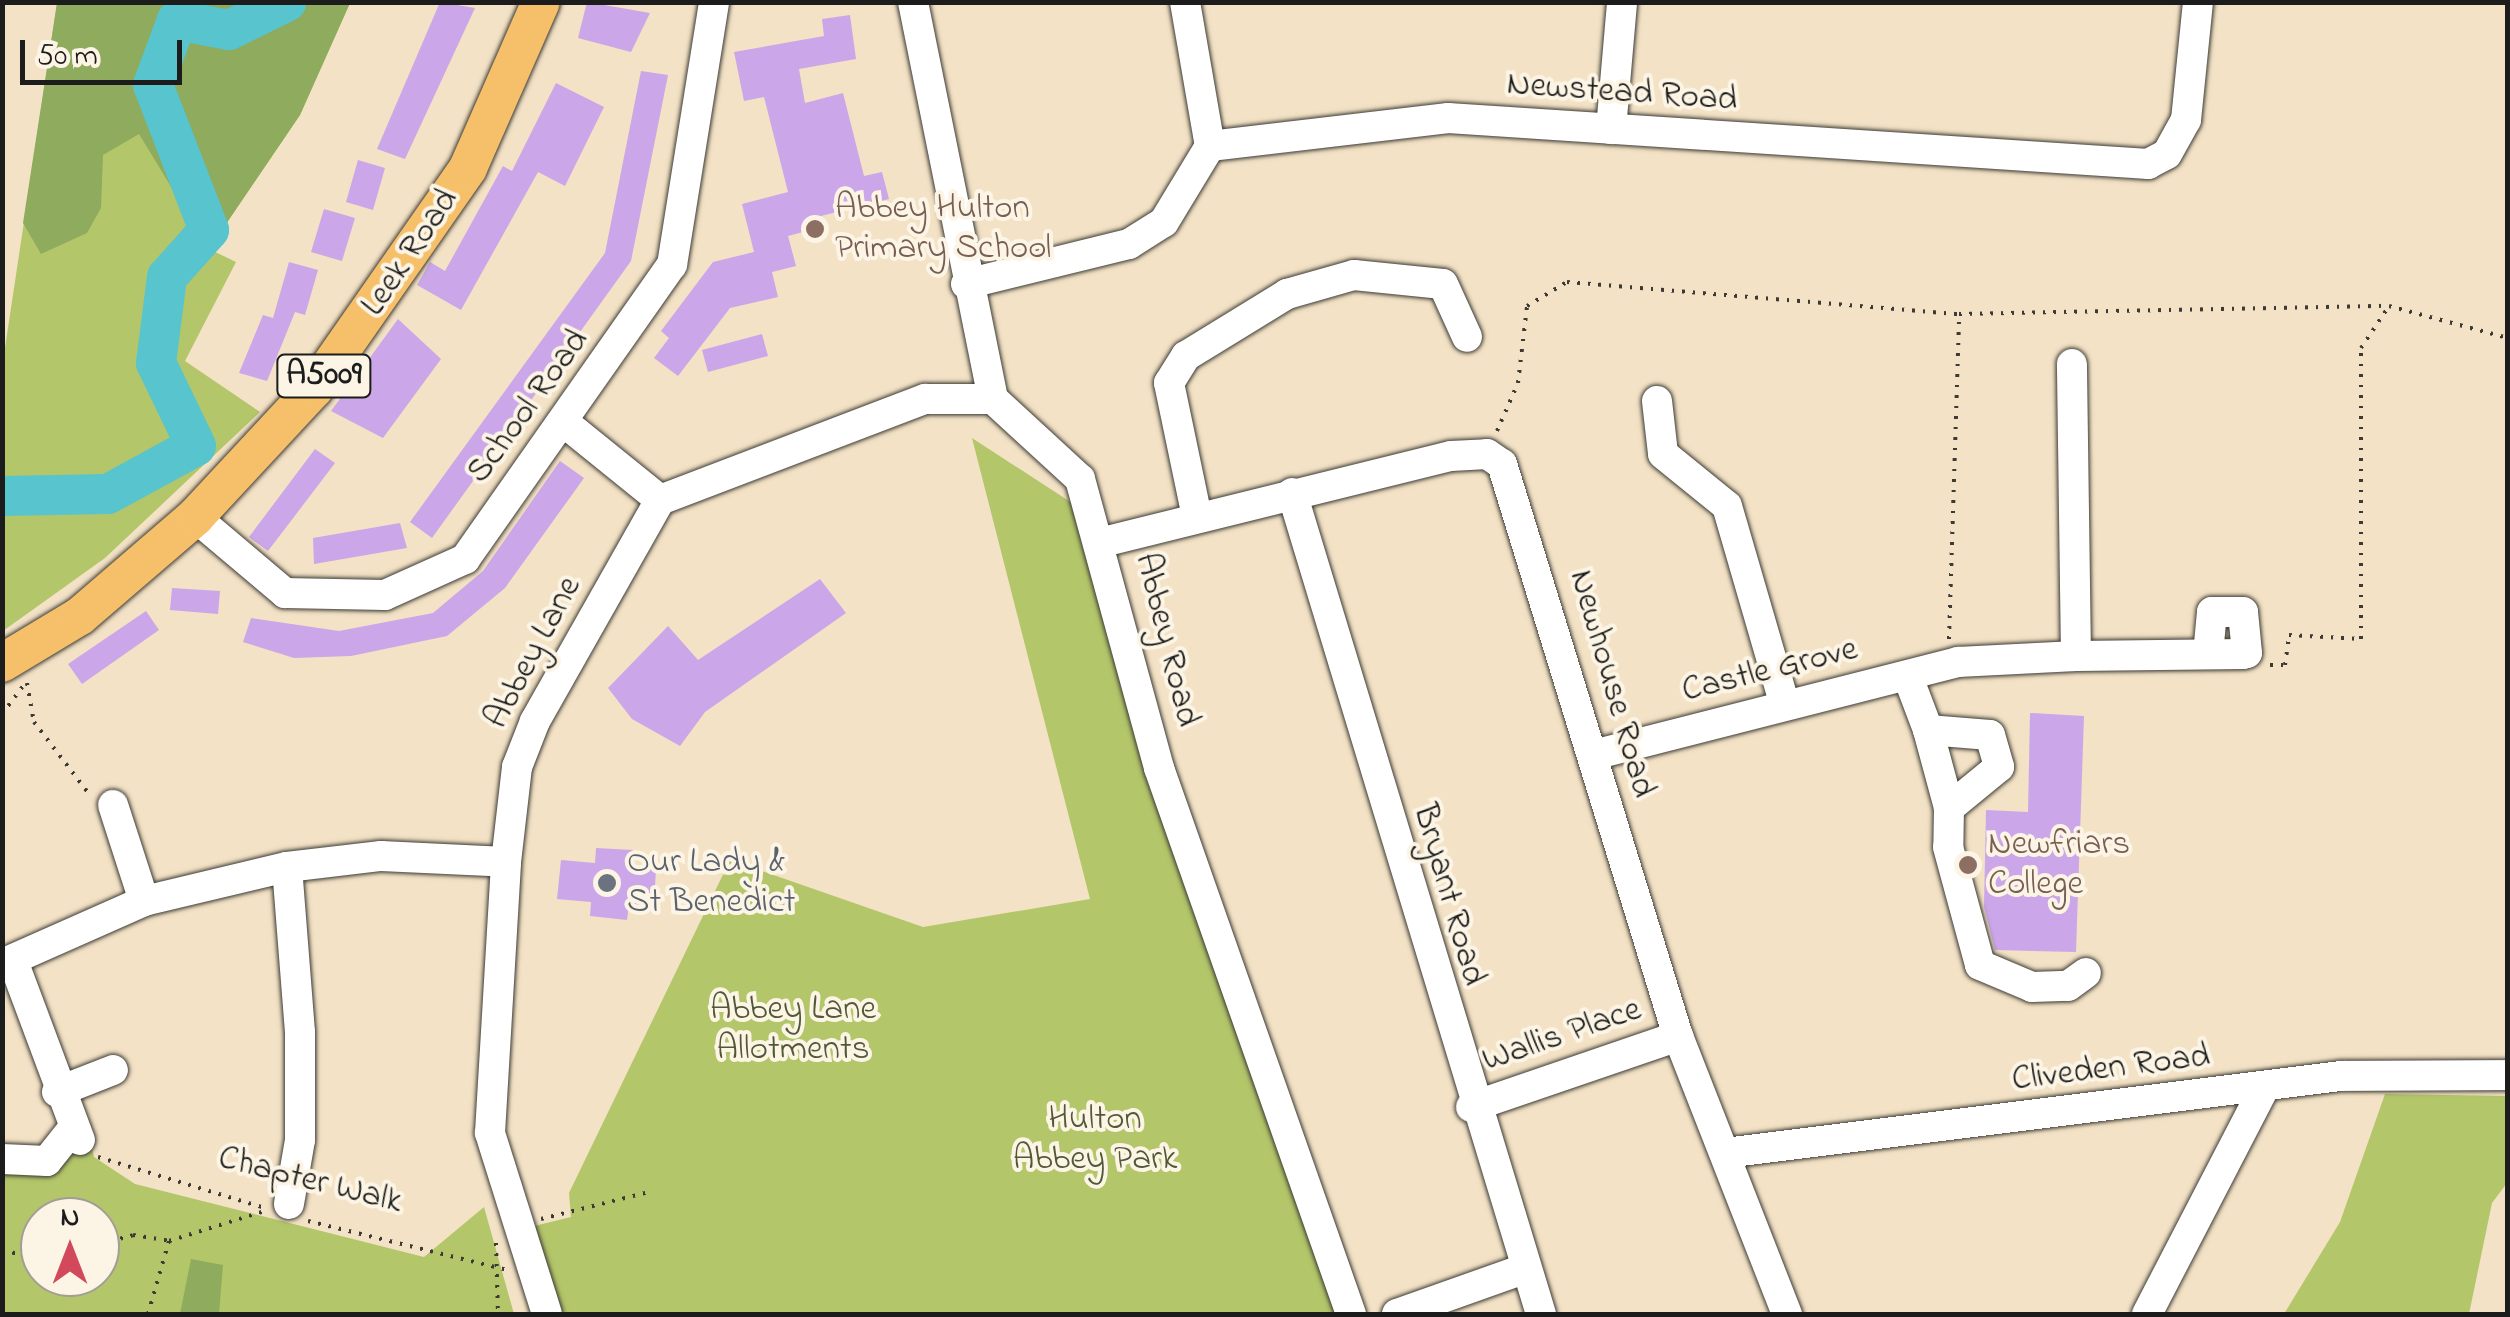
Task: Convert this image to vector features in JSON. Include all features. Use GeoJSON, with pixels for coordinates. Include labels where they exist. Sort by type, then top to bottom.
{"type":"FeatureCollection","features":[{"type":"Feature","properties":{"kind":"main road","name":"Leek Road"},"geometry":{"type":"LineString","coordinates":[[2,663],[80,616],[195,517],[314,389],[414,252],[468,168],[541,2]]}},
{"type":"Feature","properties":{"kind":"street","name":"School Road"},"geometry":{"type":"LineString","coordinates":[[195,517],[285,593],[385,595],[464,559],[565,423],[672,266],[714,2]]}},
{"type":"Feature","properties":{"kind":"street"},"geometry":{"type":"LineString","coordinates":[[565,423],[660,500],[925,399],[993,399],[966,284],[913,2]]}},
{"type":"Feature","properties":{"kind":"street"},"geometry":{"type":"LineString","coordinates":[[966,284],[1129,244],[1164,222],[1210,146],[1185,2]]}},
{"type":"Feature","properties":{"kind":"street"},"geometry":{"type":"LineString","coordinates":[[1611,128],[1622,2]]}},
{"type":"Feature","properties":{"kind":"street","name":"Newstead Road"},"geometry":{"type":"LineString","coordinates":[[1210,146],[1448,118],[2148,164],[2167,154],[2186,120],[2198,2]]}},
{"type":"Feature","properties":{"kind":"street"},"geometry":{"type":"LineString","coordinates":[[1197,517],[1170,373],[1354,275],[1434,281],[1454,296],[1467,338]]}},
{"type":"Feature","properties":{"kind":"street"},"geometry":{"type":"LineString","coordinates":[[2072,364],[2076,656]]}},
{"type":"Feature","properties":{"kind":"street","name":"Abbey Road"},"geometry":{"type":"LineString","coordinates":[[993,399],[1080,479],[1104,542],[1159,768],[1351,1314]]}},
{"type":"Feature","properties":{"kind":"street"},"geometry":{"type":"LineString","coordinates":[[1657,401],[1663,454],[1730,518],[1784,705]]}},
{"type":"Feature","properties":{"kind":"street"},"geometry":{"type":"LineString","coordinates":[[1104,542],[1292,493],[1487,454]]}},
{"type":"Feature","properties":{"kind":"street","name":"Newhouse Road"},"geometry":{"type":"LineString","coordinates":[[1487,454],[1513,482],[1678,1036],[1787,1314]]}},
{"type":"Feature","properties":{"kind":"street","name":"Bryant Road"},"geometry":{"type":"LineString","coordinates":[[1292,493],[1471,1108],[1541,1314]]}},
{"type":"Feature","properties":{"kind":"street","name":"Abbey Lane"},"geometry":{"type":"LineString","coordinates":[[546,1314],[490,1133],[506,862],[517,767],[535,721],[660,500]]}},
{"type":"Feature","properties":{"kind":"street","name":"Castle Grove"},"geometry":{"type":"LineString","coordinates":[[1593,755],[1784,705],[2005,654],[2208,654]]}},
{"type":"Feature","properties":{"kind":"street","name":"Castle Grove"},"geometry":{"type":"LineString","coordinates":[[1908,677],[1949,808],[1948,848],[1980,965],[2032,987],[2068,986],[2086,974]]}},
{"type":"Feature","properties":{"kind":"street"},"geometry":{"type":"LineString","coordinates":[[1921,721],[1990,735],[1999,767],[1949,808]]}},
{"type":"Feature","properties":{"kind":"street"},"geometry":{"type":"LineString","coordinates":[[113,806],[144,901]]}},
{"type":"Feature","properties":{"kind":"street"},"geometry":{"type":"LineString","coordinates":[[2,1159],[47,1161],[66,1149],[77,1133],[57,1092],[8,962],[144,901],[287,868],[381,856],[506,862]]}},
{"type":"Feature","properties":{"kind":"street"},"geometry":{"type":"LineString","coordinates":[[287,868],[300,1068],[289,1208]]}},
{"type":"Feature","properties":{"kind":"street","name":"Wallis Place"},"geometry":{"type":"LineString","coordinates":[[1471,1108],[1678,1036]]}},
{"type":"Feature","properties":{"kind":"street"},"geometry":{"type":"LineString","coordinates":[[57,1092],[113,1070]]}},
{"type":"Feature","properties":{"kind":"street","name":"Cliveden Road"},"geometry":{"type":"LineString","coordinates":[[1725,1153],[2340,1076],[2508,1075]]}},
{"type":"Feature","properties":{"kind":"street"},"geometry":{"type":"LineString","coordinates":[[2147,1314],[2264,1088]]}},
{"type":"Feature","properties":{"kind":"street"},"geometry":{"type":"LineString","coordinates":[[1397,1314],[1524,1269]]}},
{"type":"Feature","properties":{"kind":"path"},"geometry":{"type":"LineString","coordinates":[[1487,454],[1518,383],[1527,306],[1567,282],[1959,314],[2389,306],[2508,338]]}},
{"type":"Feature","properties":{"kind":"path"},"geometry":{"type":"LineString","coordinates":[[2265,665],[2285,665],[2288,635],[2361,639],[2361,348],[2389,306]]}},
{"type":"Feature","properties":{"kind":"path"},"geometry":{"type":"LineString","coordinates":[[1948,666],[1959,314]]}},
{"type":"Feature","properties":{"kind":"path"},"geometry":{"type":"LineString","coordinates":[[2,714],[24,692],[26,670],[34,722],[94,803],[113,806]]}},
{"type":"Feature","properties":{"kind":"path","name":"Chapter Walk"},"geometry":{"type":"LineString","coordinates":[[77,1133],[130,1174],[289,1208],[535,1277]]}},
{"type":"Feature","properties":{"kind":"path"},"geometry":{"type":"LineString","coordinates":[[516,1225],[653,1191]]}},
{"type":"Feature","properties":{"kind":"path"},"geometry":{"type":"LineString","coordinates":[[120,1239],[133,1235],[169,1241],[289,1208]]}},
{"type":"Feature","properties":{"kind":"path"},"geometry":{"type":"LineString","coordinates":[[148,1314],[169,1241]]}},
{"type":"Feature","properties":{"kind":"green space"},"geometry":{"type":"Polygon","coordinates":[[[57,2],[350,3],[300,115],[209,249],[139,134],[103,155],[101,208],[87,233],[41,254],[23,223],[57,2]]]}},
{"type":"Feature","properties":{"kind":"green space"},"geometry":{"type":"Polygon","coordinates":[[[57,3],[350,3],[300,115],[209,249],[236,262],[185,361],[260,412],[105,558],[3,631],[3,361],[57,3]]]}},
{"type":"Feature","properties":{"kind":"green space","name":"Hulton Abbey Park"},"geometry":{"type":"Polygon","coordinates":[[[972,438],[1072,503],[1342,1314],[560,1314],[526,1228],[571,1217],[569,1193],[730,860],[923,927],[1090,899],[972,438]]]}},
{"type":"Feature","properties":{"kind":"green space"},"geometry":{"type":"Polygon","coordinates":[[[2385,1094],[2507,1096],[2507,1183],[2492,1203],[2469,1314],[2284,1314],[2340,1222],[2385,1094]]]}},
{"type":"Feature","properties":{"kind":"green space"},"geometry":{"type":"Polygon","coordinates":[[[91,1144],[94,1157],[135,1184],[424,1257],[484,1207],[514,1314],[3,1314],[2,1174],[91,1144]]]}},
{"type":"Feature","properties":{"kind":"green space"},"geometry":{"type":"Polygon","coordinates":[[[191,1259],[223,1265],[219,1314],[180,1314],[191,1259]]]}},
{"type":"Feature","properties":{"kind":"building"},"geometry":{"type":"Polygon","coordinates":[[[440,2],[475,8],[405,159],[377,149],[440,2]]]}},
{"type":"Feature","properties":{"kind":"building"},"geometry":{"type":"Polygon","coordinates":[[[587,2],[650,13],[631,52],[578,38],[587,2]]]}},
{"type":"Feature","properties":{"kind":"building"},"geometry":{"type":"Polygon","coordinates":[[[850,15],[856,59],[799,69],[805,103],[843,93],[864,176],[882,172],[889,199],[805,220],[807,231],[788,236],[796,266],[772,272],[778,297],[730,308],[678,376],[654,358],[669,338],[661,331],[713,262],[754,252],[742,204],[788,192],[764,97],[744,101],[734,52],[824,36],[822,19],[850,15]]]}},
{"type":"Feature","properties":{"kind":"building"},"geometry":{"type":"Polygon","coordinates":[[[641,71],[668,75],[631,261],[432,538],[410,522],[605,253],[641,71]]]}},
{"type":"Feature","properties":{"kind":"building"},"geometry":{"type":"Polygon","coordinates":[[[556,83],[604,107],[565,186],[538,172],[461,310],[417,285],[430,262],[445,271],[503,166],[512,171],[556,83]]]}},
{"type":"Feature","properties":{"kind":"building"},"geometry":{"type":"Polygon","coordinates":[[[358,160],[385,168],[373,210],[346,202],[358,160]]]}},
{"type":"Feature","properties":{"kind":"building"},"geometry":{"type":"Polygon","coordinates":[[[324,209],[355,218],[342,261],[311,252],[324,209]]]}},
{"type":"Feature","properties":{"kind":"building"},"geometry":{"type":"Polygon","coordinates":[[[289,262],[318,270],[305,315],[295,312],[267,381],[239,373],[263,315],[273,318],[289,262]]]}},
{"type":"Feature","properties":{"kind":"building"},"geometry":{"type":"Polygon","coordinates":[[[398,319],[441,359],[383,438],[331,411],[398,319]]]}},
{"type":"Feature","properties":{"kind":"building"},"geometry":{"type":"Polygon","coordinates":[[[762,334],[768,356],[708,372],[702,350],[762,334]]]}},
{"type":"Feature","properties":{"kind":"building"},"geometry":{"type":"Polygon","coordinates":[[[315,449],[335,463],[268,551],[249,537],[315,449]]]}},
{"type":"Feature","properties":{"kind":"building"},"geometry":{"type":"Polygon","coordinates":[[[560,461],[584,478],[505,588],[447,636],[351,656],[294,658],[243,642],[251,618],[339,631],[433,613],[483,571],[560,461]]]}},
{"type":"Feature","properties":{"kind":"building"},"geometry":{"type":"Polygon","coordinates":[[[400,523],[407,548],[314,564],[313,538],[400,523]]]}},
{"type":"Feature","properties":{"kind":"building"},"geometry":{"type":"Polygon","coordinates":[[[820,579],[846,613],[705,712],[680,746],[632,719],[608,688],[668,626],[698,660],[820,579]]]}},
{"type":"Feature","properties":{"kind":"building"},"geometry":{"type":"Polygon","coordinates":[[[172,588],[220,591],[218,614],[170,610],[172,588]]]}},
{"type":"Feature","properties":{"kind":"building"},"geometry":{"type":"Polygon","coordinates":[[[146,611],[159,630],[82,684],[68,664],[146,611]]]}},
{"type":"Feature","properties":{"kind":"building"},"geometry":{"type":"Polygon","coordinates":[[[2030,713],[2084,716],[2076,952],[1995,950],[1984,907],[1986,810],[2028,812],[2030,713]]]}},
{"type":"Feature","properties":{"kind":"building","name":"Our Lady & St Benedict"},"geometry":{"type":"Polygon","coordinates":[[[596,848],[633,850],[632,866],[656,868],[654,905],[629,904],[627,920],[590,916],[591,902],[557,899],[561,860],[595,863],[596,848]]]}},
{"type":"Feature","properties":{"kind":"waterway"},"geometry":{"type":"LineString","coordinates":[[2,496],[108,494],[196,446],[156,363],[167,277],[209,230],[153,85],[177,20],[229,30],[286,2]]}},
{"type":"Feature","properties":{"kind":"place","name":"Abbey Hulton Primary School"},"geometry":{"type":"Point","coordinates":[815,229]}},
{"type":"Feature","properties":{"kind":"place","name":"Newfriars College"},"geometry":{"type":"Point","coordinates":[1968,865]}},
{"type":"Feature","properties":{"kind":"place","name":"Our Lady & St Benedict"},"geometry":{"type":"Point","coordinates":[607,883]}},
{"type":"Feature","properties":{"kind":"park label","name":"Abbey Lane Allotments"},"geometry":{"type":"Point","coordinates":[793,1030]}}]}
